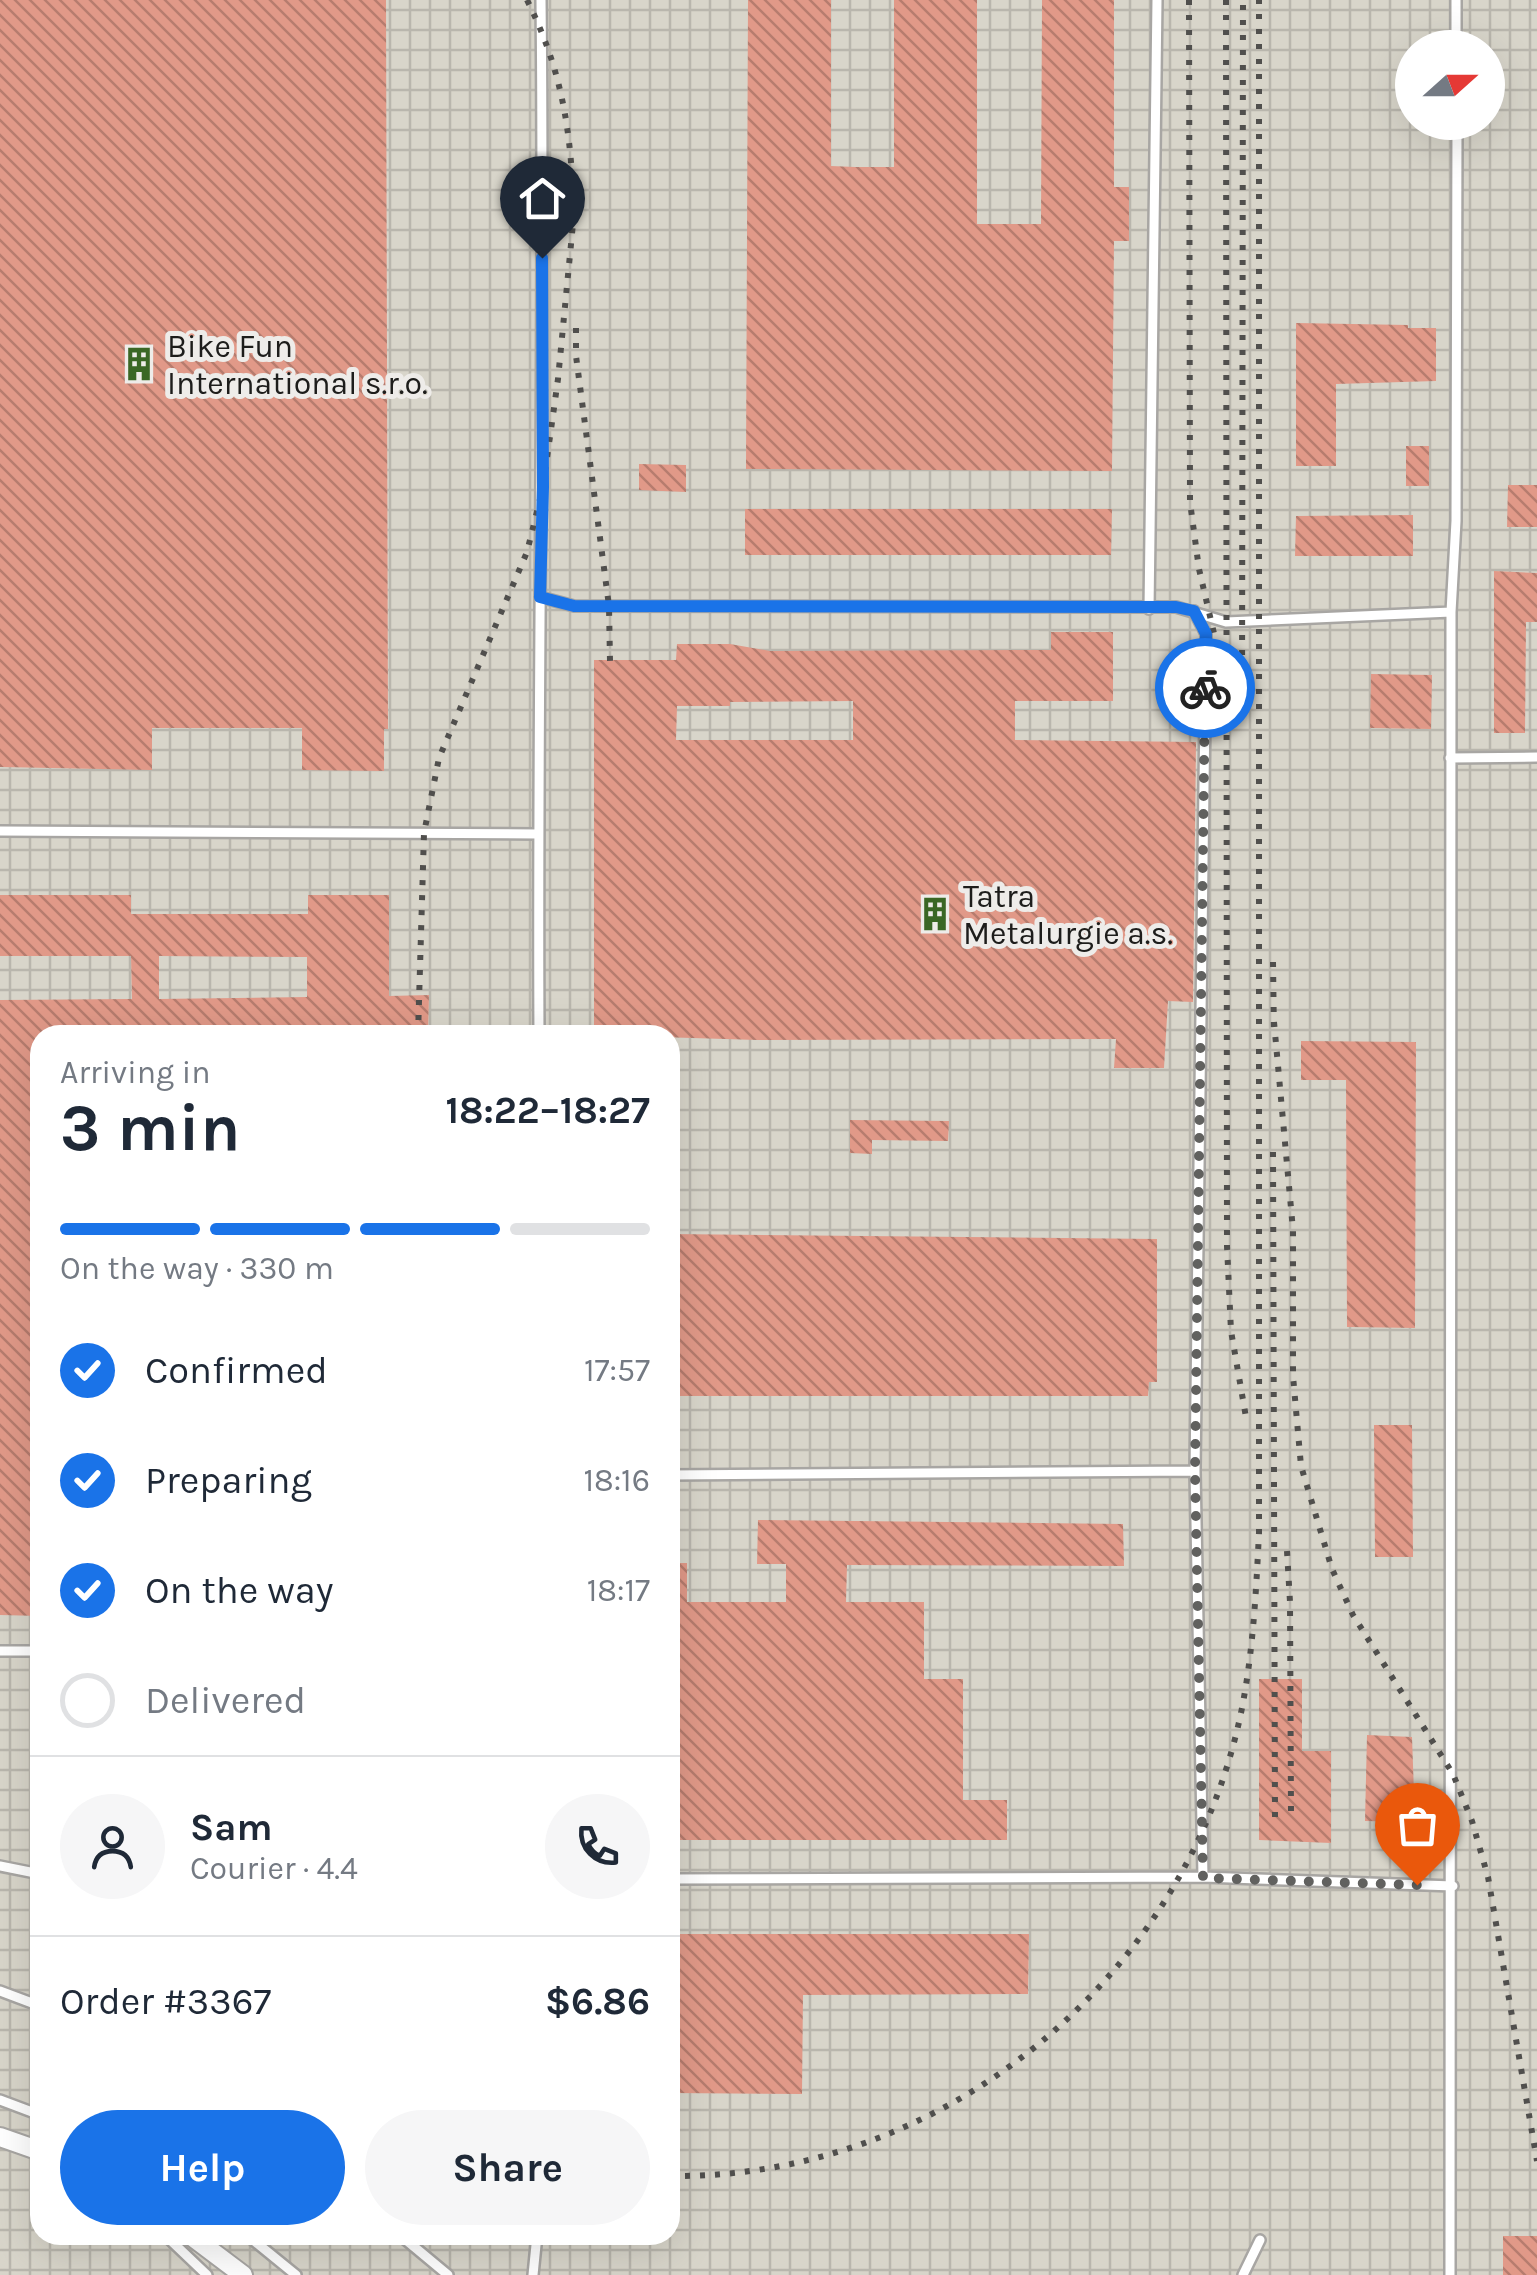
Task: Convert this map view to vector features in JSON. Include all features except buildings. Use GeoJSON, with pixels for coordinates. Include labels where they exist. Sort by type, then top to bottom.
{"type":"FeatureCollection","features":[{"type":"Feature","properties":{"kind":"street"},"geometry":{"type":"LineString","coordinates":[[0,2137],[30,2148]]}},
{"type":"Feature","properties":{"kind":"street"},"geometry":{"type":"LineString","coordinates":[[203,2245],[243,2275]]}},
{"type":"Feature","properties":{"kind":"lane"},"geometry":{"type":"LineString","coordinates":[[538,1025],[543,487],[541,0]]}},
{"type":"Feature","properties":{"kind":"lane"},"geometry":{"type":"LineString","coordinates":[[1149,609],[1157,0]]}},
{"type":"Feature","properties":{"kind":"lane"},"geometry":{"type":"LineString","coordinates":[[1456,0],[1456,30]]}},
{"type":"Feature","properties":{"kind":"lane"},"geometry":{"type":"LineString","coordinates":[[1450,2275],[1450,758],[1456,521],[1456,140]]}},
{"type":"Feature","properties":{"kind":"lane"},"geometry":{"type":"LineString","coordinates":[[540,597],[574,606],[1176,607],[1226,622],[1451,612]]}},
{"type":"Feature","properties":{"kind":"lane"},"geometry":{"type":"LineString","coordinates":[[1194,611],[1206,634],[1195,1471],[1203,1878]]}},
{"type":"Feature","properties":{"kind":"lane"},"geometry":{"type":"LineString","coordinates":[[1450,758],[1537,756]]}},
{"type":"Feature","properties":{"kind":"lane"},"geometry":{"type":"LineString","coordinates":[[0,831],[538,834]]}},
{"type":"Feature","properties":{"kind":"lane"},"geometry":{"type":"LineString","coordinates":[[680,1475],[1195,1471]]}},
{"type":"Feature","properties":{"kind":"lane"},"geometry":{"type":"LineString","coordinates":[[0,1652],[30,1652]]}},
{"type":"Feature","properties":{"kind":"lane"},"geometry":{"type":"LineString","coordinates":[[0,1866],[30,1872]]}},
{"type":"Feature","properties":{"kind":"lane"},"geometry":{"type":"LineString","coordinates":[[680,1879],[1203,1878],[1452,1886]]}},
{"type":"Feature","properties":{"kind":"lane"},"geometry":{"type":"LineString","coordinates":[[0,1991],[30,2002]]}},
{"type":"Feature","properties":{"kind":"lane"},"geometry":{"type":"LineString","coordinates":[[0,2100],[30,2110]]}},
{"type":"Feature","properties":{"kind":"lane"},"geometry":{"type":"LineString","coordinates":[[1243,2275],[1260,2240]]}},
{"type":"Feature","properties":{"kind":"lane"},"geometry":{"type":"LineString","coordinates":[[176,2245],[207,2275]]}},
{"type":"Feature","properties":{"kind":"lane"},"geometry":{"type":"LineString","coordinates":[[259,2245],[296,2275]]}},
{"type":"Feature","properties":{"kind":"lane"},"geometry":{"type":"LineString","coordinates":[[412,2245],[448,2275]]}},
{"type":"Feature","properties":{"kind":"lane"},"geometry":{"type":"LineString","coordinates":[[532,2275],[536,2245]]}},
{"type":"Feature","properties":{"kind":"shaded area"},"geometry":{"type":"Polygon","coordinates":[[[0,0],[1537,0],[1537,2275],[0,2275],[0,0]]]}},
{"type":"Feature","properties":{"kind":"railway"},"geometry":{"type":"LineString","coordinates":[[527,0],[550,55],[564,109],[574,223]]}},
{"type":"Feature","properties":{"kind":"railway"},"geometry":{"type":"LineString","coordinates":[[1189,0],[1190,502],[1199,569],[1216,642]]}},
{"type":"Feature","properties":{"kind":"railway"},"geometry":{"type":"LineString","coordinates":[[1226,0],[1227,1246],[1231,1331],[1247,1423]]}},
{"type":"Feature","properties":{"kind":"railway"},"geometry":{"type":"LineString","coordinates":[[1242,715],[1243,0]]}},
{"type":"Feature","properties":{"kind":"railway"},"geometry":{"type":"LineString","coordinates":[[680,2175],[770,2168],[866,2142],[955,2101],[1036,2046],[1107,1978],[1166,1898],[1212,1810],[1241,1713],[1251,1646],[1259,1533],[1259,0]]}},
{"type":"Feature","properties":{"kind":"railway"},"geometry":{"type":"LineString","coordinates":[[418,1025],[424,833],[439,758],[527,552],[543,487],[574,213]]}},
{"type":"Feature","properties":{"kind":"railway"},"geometry":{"type":"LineString","coordinates":[[576,328],[576,356],[609,606],[610,661]]}},
{"type":"Feature","properties":{"kind":"railway"},"geometry":{"type":"LineString","coordinates":[[1273,962],[1274,1037]]}},
{"type":"Feature","properties":{"kind":"railway"},"geometry":{"type":"LineString","coordinates":[[1274,1022],[1293,1230],[1293,1376],[1301,1466],[1332,1569],[1353,1615],[1453,1774],[1472,1821],[1488,1877],[1537,2161]]}},
{"type":"Feature","properties":{"kind":"railway"},"geometry":{"type":"LineString","coordinates":[[1273,1152],[1275,1817]]}},
{"type":"Feature","properties":{"kind":"railway"},"geometry":{"type":"LineString","coordinates":[[1287,1551],[1291,1815]]}},
{"type":"Feature","properties":{"kind":"way so far"},"geometry":{"type":"LineString","coordinates":[[1205,688],[1195,1471],[1203,1878],[1417,1885]]}},
{"type":"Feature","properties":{"kind":"place","name":"Bike Fun International s.r.o."},"geometry":{"type":"Point","coordinates":[139,364]}},
{"type":"Feature","properties":{"kind":"place","name":"Tatra Metalurgie a.s."},"geometry":{"type":"Point","coordinates":[935,914]}},
{"type":"Feature","properties":{"kind":"route"},"geometry":{"type":"LineString","coordinates":[[542,258],[540,597],[574,606],[1176,607],[1194,611],[1206,634],[1205,688]]}}]}
